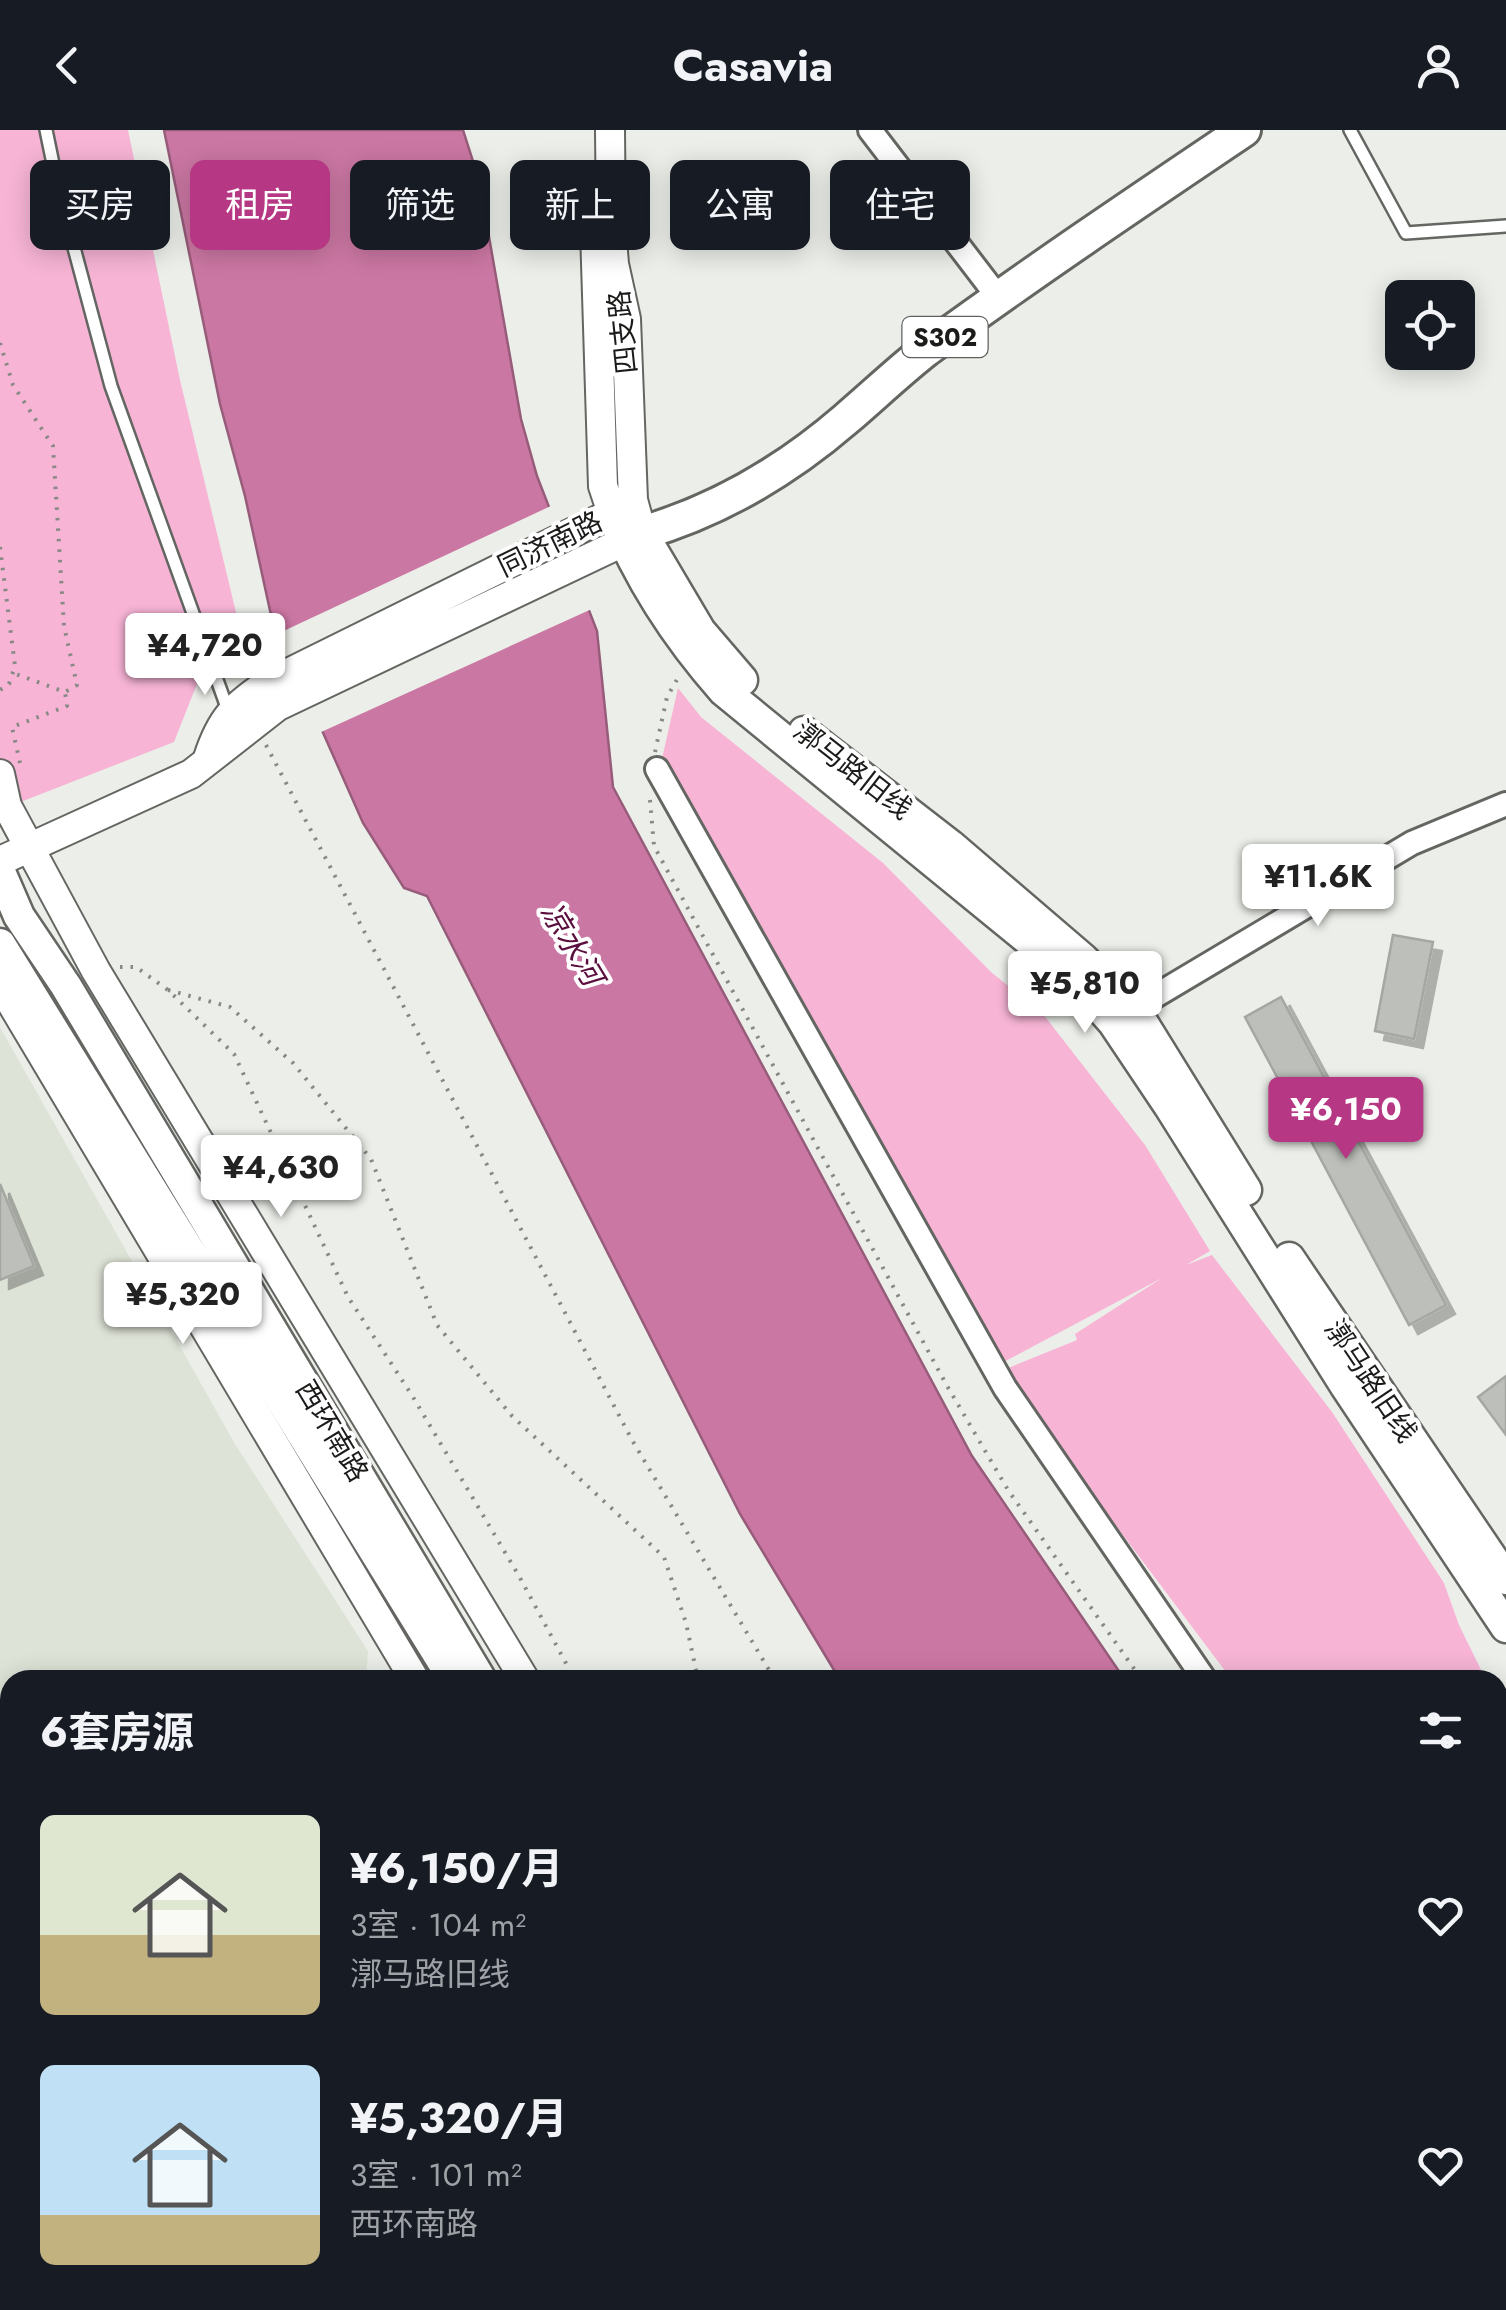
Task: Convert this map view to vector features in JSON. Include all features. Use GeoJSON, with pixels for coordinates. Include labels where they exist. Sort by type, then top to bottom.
{"type":"FeatureCollection","features":[{"type":"Feature","properties":{"kind":"main road","name":"S302"},"geometry":{"type":"LineString","coordinates":[[612,533],[694,516],[771,474],[998,297],[1244,130]]}},
{"type":"Feature","properties":{"kind":"main road","name":"漷马路旧线"},"geometry":{"type":"LineString","coordinates":[[612,533],[754,693],[950,846],[1083,959],[1506,1579]]}},
{"type":"Feature","properties":{"kind":"main road","name":"西环南路"},"geometry":{"type":"LineString","coordinates":[[0,872],[19,916],[66,986],[475,1670]]}},
{"type":"Feature","properties":{"kind":"main road","name":"西环南路"},"geometry":{"type":"LineString","coordinates":[[0,944],[448,1670]]}},
{"type":"Feature","properties":{"kind":"main road","name":"漷马路旧线"},"geometry":{"type":"LineString","coordinates":[[1123,1016],[1170,1106],[1344,1384],[1506,1628]]}},
{"type":"Feature","properties":{"kind":"street","name":"四支路"},"geometry":{"type":"LineString","coordinates":[[594,130],[603,486],[612,533]]}},
{"type":"Feature","properties":{"kind":"street","name":"四支路"},"geometry":{"type":"LineString","coordinates":[[610,130],[610,227],[626,319],[633,500],[612,533]]}},
{"type":"Feature","properties":{"kind":"street"},"geometry":{"type":"LineString","coordinates":[[870,130],[998,297]]}},
{"type":"Feature","properties":{"kind":"street","name":"同济南路"},"geometry":{"type":"LineString","coordinates":[[0,861],[192,774],[207,761],[217,729],[242,718],[273,694],[612,533]]}},
{"type":"Feature","properties":{"kind":"street"},"geometry":{"type":"LineString","coordinates":[[657,769],[1004,1388],[1198,1670]]}},
{"type":"Feature","properties":{"kind":"street"},"geometry":{"type":"LineString","coordinates":[[12,775],[6,806],[96,971],[519,1670]]}},
{"type":"Feature","properties":{"kind":"street"},"geometry":{"type":"LineString","coordinates":[[1123,1016],[1412,842],[1506,804]]}},
{"type":"Feature","properties":{"kind":"street"},"geometry":{"type":"LineString","coordinates":[[0,984],[409,1670]]}},
{"type":"Feature","properties":{"kind":"street"},"geometry":{"type":"LineString","coordinates":[[281,1400],[300,1487]]}},
{"type":"Feature","properties":{"kind":"lane"},"geometry":{"type":"LineString","coordinates":[[46,130],[111,386],[242,718]]}},
{"type":"Feature","properties":{"kind":"lane"},"geometry":{"type":"LineString","coordinates":[[1350,130],[1406,234],[1506,226]]}},
{"type":"Feature","properties":{"kind":"path"},"geometry":{"type":"LineString","coordinates":[[0,343],[13,385],[53,446],[64,626],[77,685],[65,692]]}},
{"type":"Feature","properties":{"kind":"path"},"geometry":{"type":"LineString","coordinates":[[0,548],[15,666],[9,684],[0,690]]}},
{"type":"Feature","properties":{"kind":"path"},"geometry":{"type":"LineString","coordinates":[[13,672],[65,692]]}},
{"type":"Feature","properties":{"kind":"path"},"geometry":{"type":"LineString","coordinates":[[682,672],[667,697],[654,757],[657,769],[649,806],[654,846],[946,1384],[999,1474],[1135,1670]]}},
{"type":"Feature","properties":{"kind":"path"},"geometry":{"type":"LineString","coordinates":[[12,775],[12,727],[68,706],[65,692]]}},
{"type":"Feature","properties":{"kind":"path"},"geometry":{"type":"LineString","coordinates":[[242,718],[405,1004],[632,1440],[768,1670]]}},
{"type":"Feature","properties":{"kind":"path"},"geometry":{"type":"LineString","coordinates":[[96,971],[104,967],[136,968],[168,990],[234,1054],[348,1297],[432,1429],[570,1670]]}},
{"type":"Feature","properties":{"kind":"path"},"geometry":{"type":"LineString","coordinates":[[168,990],[230,1007],[293,1064],[372,1159],[437,1325],[512,1416],[664,1556],[686,1623],[696,1670]]}},
{"type":"Feature","properties":{"kind":"shaded area"},"geometry":{"type":"Polygon","coordinates":[[[0,130],[128,130],[134,160],[30,160],[30,250],[153,250],[241,633],[210,651],[174,742],[18,803],[0,796],[0,130]]]}},
{"type":"Feature","properties":{"kind":"shaded area"},"geometry":{"type":"Polygon","coordinates":[[[678,688],[701,717],[883,863],[991,972],[1043,1014],[1145,1145],[1210,1251],[1186,1265],[1212,1255],[1332,1412],[1444,1583],[1481,1670],[1224,1670],[1068,1462],[1008,1368],[1077,1340],[1075,1334],[1162,1278],[1000,1364],[661,763],[678,688]]]}},
{"type":"Feature","properties":{"kind":"shaded area"},"geometry":{"type":"Polygon","coordinates":[[[0,1027],[235,1444],[368,1651],[367,1670],[0,1670],[0,1027]]]}},
{"type":"Feature","properties":{"kind":"water","name":"凉水河"},"geometry":{"type":"Polygon","coordinates":[[[164,130],[463,130],[473,160],[350,160],[350,250],[490,250],[490,243],[521,419],[537,476],[597,631],[613,787],[972,1456],[1118,1670],[834,1670],[740,1514],[427,896],[404,888],[363,823],[271,615],[220,404],[164,130]]]}},
{"type":"Feature","properties":{"kind":"pier"},"geometry":{"type":"Polygon","coordinates":[[[553,505],[594,608],[319,733],[275,635],[553,505]]]}},
{"type":"Feature","properties":{"kind":"building"},"geometry":{"type":"Polygon","coordinates":[[[1393,935],[1433,942],[1414,1039],[1375,1031],[1393,935]]]}},
{"type":"Feature","properties":{"kind":"building"},"geometry":{"type":"Polygon","coordinates":[[[1281,997],[1446,1305],[1409,1325],[1245,1017],[1281,997]]]}},
{"type":"Feature","properties":{"kind":"building"},"geometry":{"type":"Polygon","coordinates":[[[0,1184],[34,1266],[0,1280],[0,1184]]]}},
{"type":"Feature","properties":{"kind":"building"},"geometry":{"type":"Polygon","coordinates":[[[1506,1376],[1506,1435],[1478,1397],[1506,1376]]]}}]}
